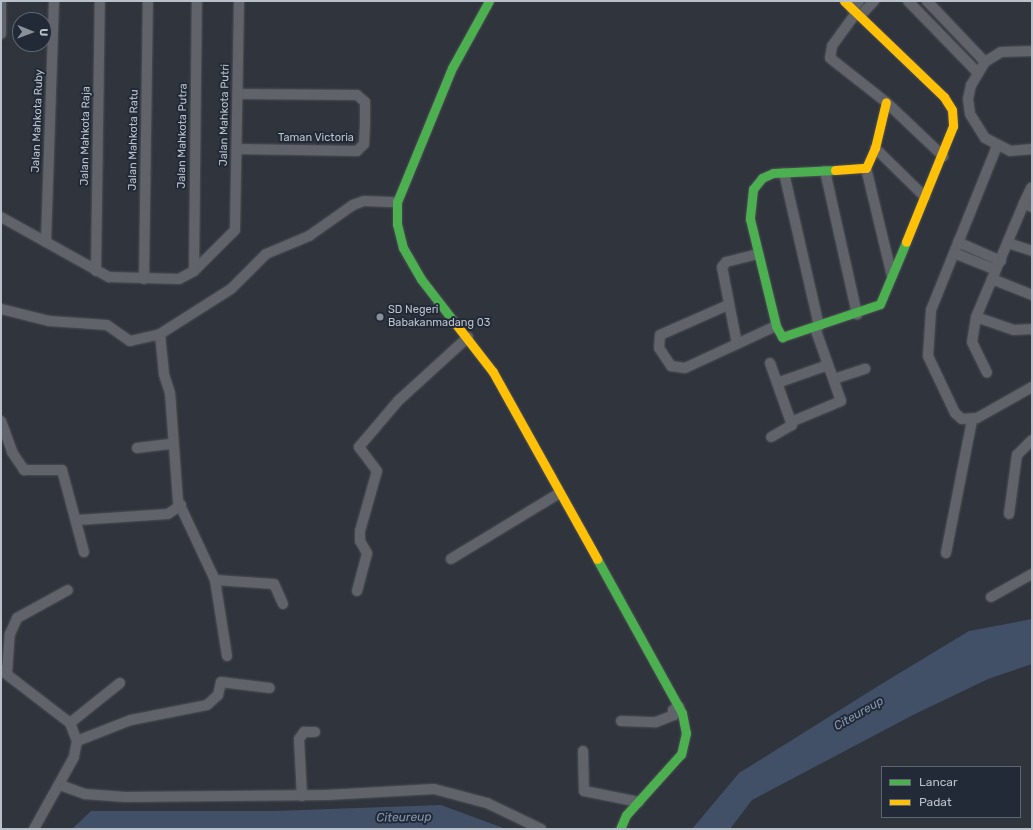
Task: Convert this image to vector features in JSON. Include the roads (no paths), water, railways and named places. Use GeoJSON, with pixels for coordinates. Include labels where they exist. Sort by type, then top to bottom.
{"type":"FeatureCollection","features":[{"type":"Feature","properties":{"kind":"street"},"geometry":{"type":"LineString","coordinates":[[1,1],[1,34]]}},
{"type":"Feature","properties":{"kind":"street","name":"Jalan Mahkota Ruby"},"geometry":{"type":"LineString","coordinates":[[46,242],[54,1]]}},
{"type":"Feature","properties":{"kind":"street","name":"Jalan Mahkota Raja"},"geometry":{"type":"LineString","coordinates":[[96,271],[100,1]]}},
{"type":"Feature","properties":{"kind":"street","name":"Jalan Mahkota Ratu"},"geometry":{"type":"LineString","coordinates":[[144,279],[148,1]]}},
{"type":"Feature","properties":{"kind":"street","name":"Jalan Mahkota Putra"},"geometry":{"type":"LineString","coordinates":[[194,271],[197,1]]}},
{"type":"Feature","properties":{"kind":"street","name":"Jalan Mahkota Putri"},"geometry":{"type":"LineString","coordinates":[[194,271],[235,230],[239,1]]}},
{"type":"Feature","properties":{"kind":"street"},"geometry":{"type":"LineString","coordinates":[[489,1],[452,68],[397,202],[399,236],[411,263],[493,372],[558,494],[679,707],[686,733],[681,754],[623,820],[620,829]]}},
{"type":"Feature","properties":{"kind":"street"},"geometry":{"type":"LineString","coordinates":[[844,1],[857,10],[949,104],[953,126],[943,156],[892,278],[876,307],[785,338],[776,326],[758,254],[749,211],[750,196],[762,178],[784,173],[866,168]]}},
{"type":"Feature","properties":{"kind":"street"},"geometry":{"type":"LineString","coordinates":[[874,1],[857,10],[829,55],[886,102],[943,156]]}},
{"type":"Feature","properties":{"kind":"street"},"geometry":{"type":"LineString","coordinates":[[908,1],[977,72]]}},
{"type":"Feature","properties":{"kind":"street"},"geometry":{"type":"LineString","coordinates":[[927,1],[985,62]]}},
{"type":"Feature","properties":{"kind":"street"},"geometry":{"type":"LineString","coordinates":[[1030,152],[997,146],[980,133],[970,114],[970,85],[977,72],[985,62],[1001,52],[1032,51]]}},
{"type":"Feature","properties":{"kind":"street","name":"Taman Victoria"},"geometry":{"type":"LineString","coordinates":[[237,149],[356,150],[364,144],[365,129],[365,102],[357,95],[238,94]]}},
{"type":"Feature","properties":{"kind":"street"},"geometry":{"type":"LineString","coordinates":[[886,102],[875,148],[866,168],[892,278]]}},
{"type":"Feature","properties":{"kind":"street"},"geometry":{"type":"LineString","coordinates":[[997,146],[931,310],[927,345],[931,367],[954,413],[962,419],[972,420],[1032,387]]}},
{"type":"Feature","properties":{"kind":"street"},"geometry":{"type":"LineString","coordinates":[[875,148],[925,197]]}},
{"type":"Feature","properties":{"kind":"street"},"geometry":{"type":"LineString","coordinates":[[825,171],[857,314]]}},
{"type":"Feature","properties":{"kind":"street"},"geometry":{"type":"LineString","coordinates":[[784,173],[817,327],[834,379],[840,403],[791,422]]}},
{"type":"Feature","properties":{"kind":"street"},"geometry":{"type":"LineString","coordinates":[[987,373],[972,342],[976,317],[1008,243],[1028,205],[1031,188]]}},
{"type":"Feature","properties":{"kind":"street"},"geometry":{"type":"LineString","coordinates":[[1,309],[49,321],[107,325],[130,341],[160,334],[231,289],[266,254],[309,236],[352,205],[364,201],[397,202]]}},
{"type":"Feature","properties":{"kind":"street"},"geometry":{"type":"LineString","coordinates":[[1,217],[109,277],[179,279],[194,271]]}},
{"type":"Feature","properties":{"kind":"street"},"geometry":{"type":"LineString","coordinates":[[958,242],[1032,295]]}},
{"type":"Feature","properties":{"kind":"street"},"geometry":{"type":"LineString","coordinates":[[1008,243],[1032,251]]}},
{"type":"Feature","properties":{"kind":"street"},"geometry":{"type":"LineString","coordinates":[[954,253],[996,270]]}},
{"type":"Feature","properties":{"kind":"street"},"geometry":{"type":"LineString","coordinates":[[736,344],[728,305],[724,264],[758,254]]}},
{"type":"Feature","properties":{"kind":"street"},"geometry":{"type":"LineString","coordinates":[[728,305],[663,334],[658,345],[671,366],[679,369],[776,326]]}},
{"type":"Feature","properties":{"kind":"street"},"geometry":{"type":"LineString","coordinates":[[976,317],[1014,330],[1032,329]]}},
{"type":"Feature","properties":{"kind":"street"},"geometry":{"type":"LineString","coordinates":[[160,334],[165,377],[170,393],[175,488],[215,580],[223,642],[227,656]]}},
{"type":"Feature","properties":{"kind":"street"},"geometry":{"type":"LineString","coordinates":[[357,591],[367,553],[361,544],[360,531],[377,471],[359,447],[398,401],[468,337]]}},
{"type":"Feature","properties":{"kind":"street"},"geometry":{"type":"LineString","coordinates":[[770,363],[791,422],[789,430],[771,437]]}},
{"type":"Feature","properties":{"kind":"street"},"geometry":{"type":"LineString","coordinates":[[777,383],[828,364]]}},
{"type":"Feature","properties":{"kind":"street"},"geometry":{"type":"LineString","coordinates":[[834,379],[865,369]]}},
{"type":"Feature","properties":{"kind":"street"},"geometry":{"type":"LineString","coordinates":[[946,553],[972,420]]}},
{"type":"Feature","properties":{"kind":"street"},"geometry":{"type":"LineString","coordinates":[[1,421],[12,452],[24,470],[62,470],[78,520],[84,552]]}},
{"type":"Feature","properties":{"kind":"street"},"geometry":{"type":"LineString","coordinates":[[1009,514],[1017,455],[1032,440]]}},
{"type":"Feature","properties":{"kind":"street"},"geometry":{"type":"LineString","coordinates":[[137,448],[172,444]]}},
{"type":"Feature","properties":{"kind":"street"},"geometry":{"type":"LineString","coordinates":[[451,560],[558,494]]}},
{"type":"Feature","properties":{"kind":"street"},"geometry":{"type":"LineString","coordinates":[[78,520],[168,514],[181,504]]}},
{"type":"Feature","properties":{"kind":"street"},"geometry":{"type":"LineString","coordinates":[[991,597],[1032,574]]}},
{"type":"Feature","properties":{"kind":"street"},"geometry":{"type":"LineString","coordinates":[[215,580],[274,584],[283,604]]}},
{"type":"Feature","properties":{"kind":"street"},"geometry":{"type":"LineString","coordinates":[[34,829],[60,784],[77,741],[70,723],[4,672],[10,634],[17,618],[68,590]]}},
{"type":"Feature","properties":{"kind":"street"},"geometry":{"type":"LineString","coordinates":[[77,741],[131,720],[207,705],[218,696],[221,682],[270,688]]}},
{"type":"Feature","properties":{"kind":"street"},"geometry":{"type":"LineString","coordinates":[[70,723],[120,683]]}},
{"type":"Feature","properties":{"kind":"street"},"geometry":{"type":"LineString","coordinates":[[621,720],[656,722],[674,715],[673,710],[679,707]]}},
{"type":"Feature","properties":{"kind":"street"},"geometry":{"type":"LineString","coordinates":[[302,796],[299,738],[304,732],[315,732]]}},
{"type":"Feature","properties":{"kind":"street"},"geometry":{"type":"LineString","coordinates":[[583,751],[584,791],[639,802]]}},
{"type":"Feature","properties":{"kind":"street"},"geometry":{"type":"LineString","coordinates":[[60,784],[85,794],[125,797],[302,796],[391,789],[445,790],[487,802],[541,829]]}},
{"type":"Feature","properties":{"kind":"water","name":"Citeureup"},"geometry":{"type":"Polygon","coordinates":[[[1032,619],[1032,664],[988,679],[913,715],[752,800],[730,829],[692,829],[739,773],[883,683],[969,631],[1032,619]]]}},
{"type":"Feature","properties":{"kind":"water","name":"Citeureup"},"geometry":{"type":"Polygon","coordinates":[[[441,805],[506,829],[72,829],[91,811],[274,811],[441,805]]]}},
{"type":"Feature","properties":{"kind":"place","name":"SD Negeri Babakanmadang 03"},"geometry":{"type":"Point","coordinates":[380,317]}}]}
